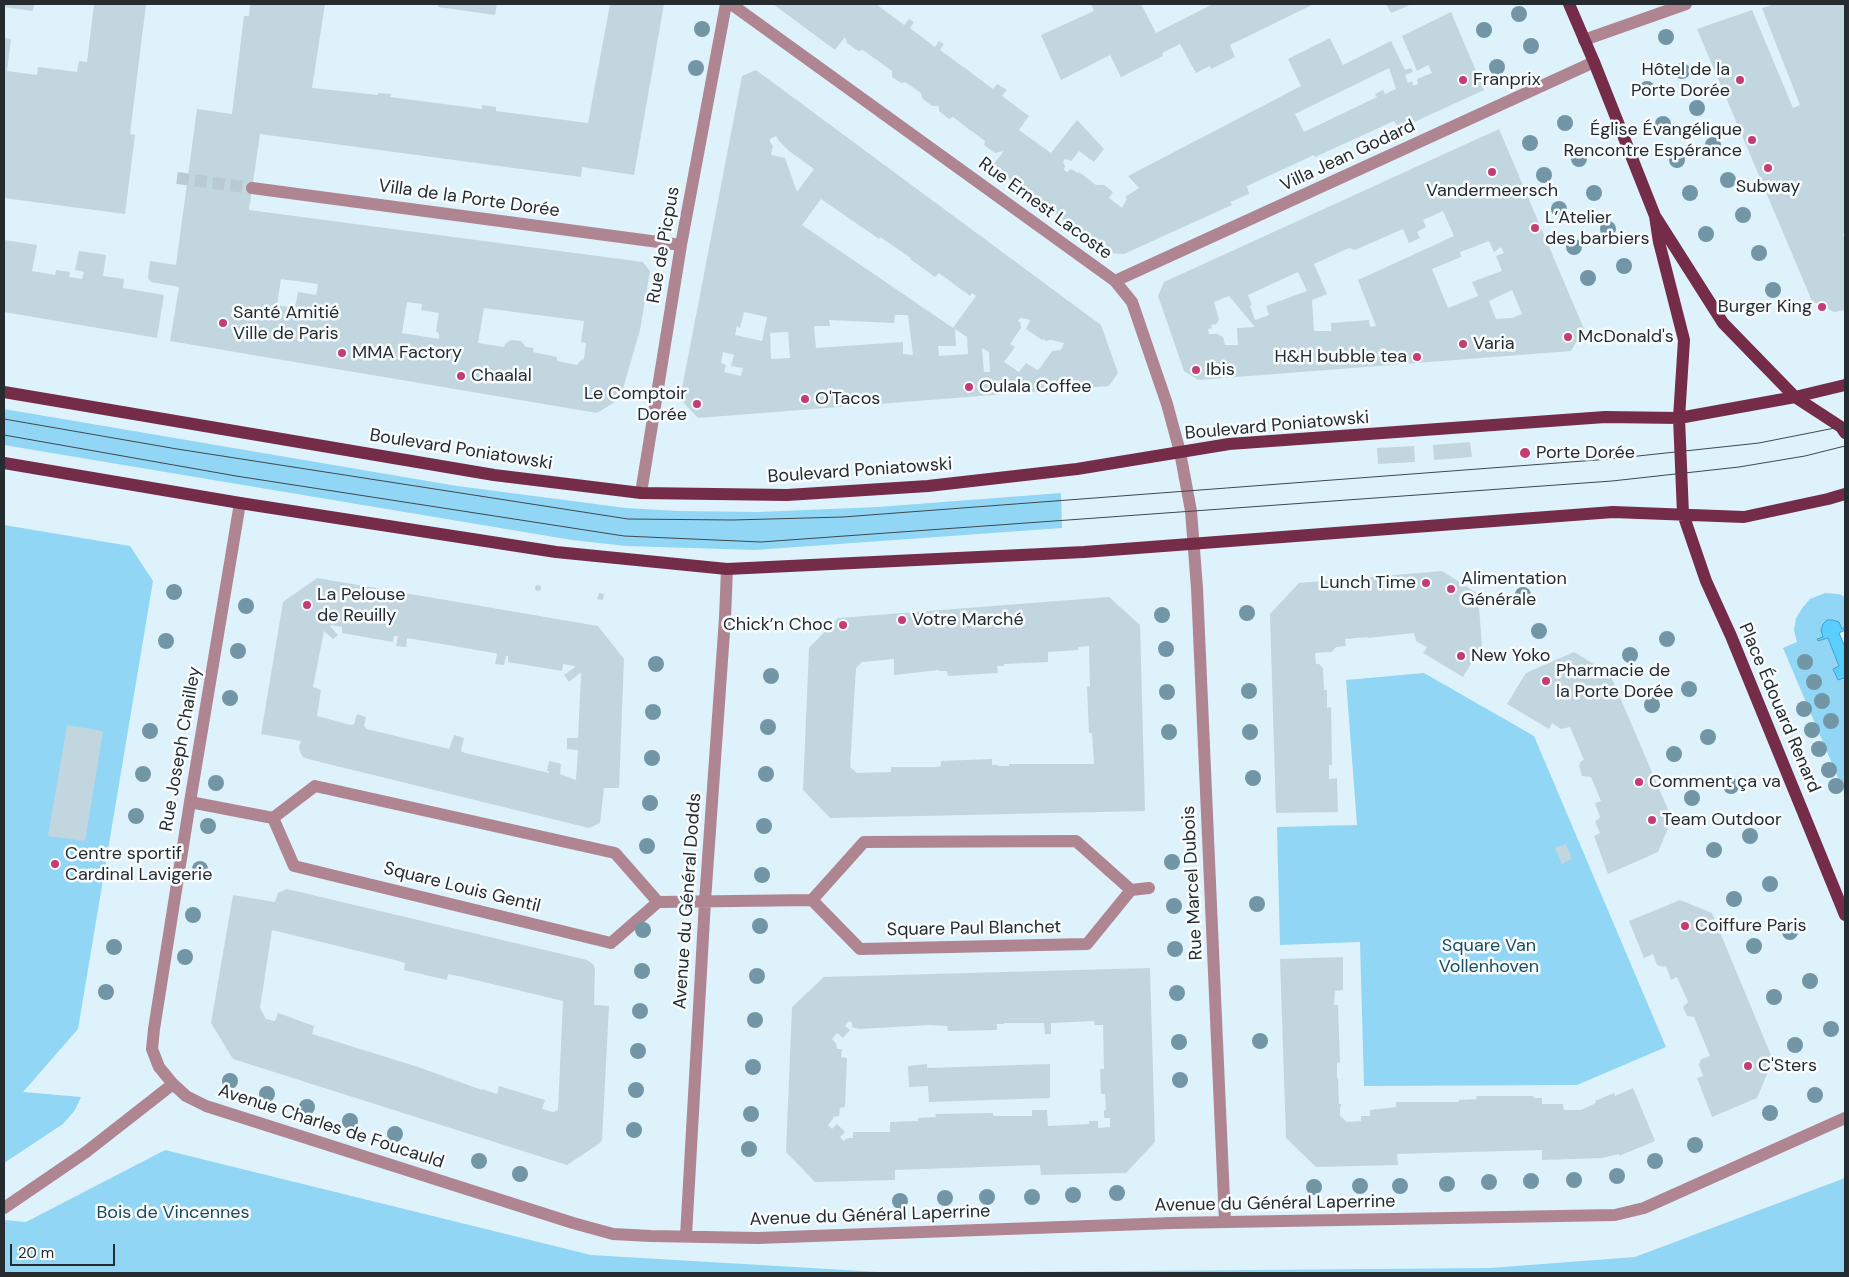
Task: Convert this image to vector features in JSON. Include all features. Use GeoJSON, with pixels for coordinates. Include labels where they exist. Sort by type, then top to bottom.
{"type":"FeatureCollection","features":[{"type":"Feature","properties":{"kind":"main road"},"geometry":{"type":"LineString","coordinates":[[1569,4],[1655,216],[1723,323],[1795,397],[1841,427],[1845,433]]}},
{"type":"Feature","properties":{"kind":"main road","name":"Place Édouard Renard"},"geometry":{"type":"LineString","coordinates":[[1655,216],[1659,242],[1684,340],[1679,418],[1683,514],[1706,581],[1731,636],[1845,915]]}},
{"type":"Feature","properties":{"kind":"main road","name":"Boulevard Poniatowski"},"geometry":{"type":"LineString","coordinates":[[4,392],[494,475],[641,493],[787,495],[928,486],[1077,468],[1229,444],[1266,443],[1605,417],[1679,418],[1795,397],[1845,385]]}},
{"type":"Feature","properties":{"kind":"main road"},"geometry":{"type":"LineString","coordinates":[[4,463],[240,503],[556,552],[727,570],[1084,552],[1604,513],[1744,517],[1845,494]]}},
{"type":"Feature","properties":{"kind":"street","name":"Rue de Picpus"},"geometry":{"type":"LineString","coordinates":[[641,493],[681,245],[726,4]]}},
{"type":"Feature","properties":{"kind":"street","name":"Rue Ernest Lacoste"},"geometry":{"type":"LineString","coordinates":[[731,4],[1115,281],[1132,302],[1166,404],[1180,452],[1191,511],[1194,543]]}},
{"type":"Feature","properties":{"kind":"street"},"geometry":{"type":"LineString","coordinates":[[1584,40],[1686,4]]}},
{"type":"Feature","properties":{"kind":"street","name":"Villa Jean Godard"},"geometry":{"type":"LineString","coordinates":[[1115,281],[1594,62]]}},
{"type":"Feature","properties":{"kind":"street","name":"Villa de la Porte Dorée"},"geometry":{"type":"LineString","coordinates":[[252,188],[681,245]]}},
{"type":"Feature","properties":{"kind":"street","name":"Rue Joseph Chailley"},"geometry":{"type":"LineString","coordinates":[[173,1084],[159,1067],[152,1050],[154,1029],[240,503]]}},
{"type":"Feature","properties":{"kind":"street","name":"Rue Marcel Dubois"},"geometry":{"type":"LineString","coordinates":[[1194,543],[1226,1222]]}},
{"type":"Feature","properties":{"kind":"street","name":"Avenue du Général Dodds"},"geometry":{"type":"LineString","coordinates":[[686,1236],[705,901],[727,570]]}},
{"type":"Feature","properties":{"kind":"street"},"geometry":{"type":"LineString","coordinates":[[190,802],[273,818],[315,786],[615,853],[658,902],[812,900],[864,842],[1076,841],[1131,890],[1148,888]]}},
{"type":"Feature","properties":{"kind":"street","name":"Square Louis Gentil"},"geometry":{"type":"LineString","coordinates":[[273,818],[294,866],[611,943],[658,902]]}},
{"type":"Feature","properties":{"kind":"street","name":"Square Paul Blanchet"},"geometry":{"type":"LineString","coordinates":[[812,900],[860,950],[1087,944],[1131,890]]}},
{"type":"Feature","properties":{"kind":"street"},"geometry":{"type":"LineString","coordinates":[[4,1208],[86,1152],[173,1084]]}},
{"type":"Feature","properties":{"kind":"street","name":"Avenue Charles de Foucauld"},"geometry":{"type":"LineString","coordinates":[[173,1084],[186,1096],[206,1106],[573,1223],[613,1234],[686,1236]]}},
{"type":"Feature","properties":{"kind":"street","name":"Avenue du Général Laperrine"},"geometry":{"type":"LineString","coordinates":[[686,1236],[768,1237],[1226,1222],[1615,1215],[1644,1208],[1845,1118]]}},
{"type":"Feature","properties":{"kind":"green space"},"geometry":{"type":"Polygon","coordinates":[[[4,409],[457,486],[626,508],[759,512],[878,507],[1061,493],[1062,528],[755,550],[626,546],[572,540],[4,445],[4,409]]]}},
{"type":"Feature","properties":{"kind":"green space","name":"Centre sportif Cardinal Lavigerie"},"geometry":{"type":"Polygon","coordinates":[[[4,525],[130,546],[153,581],[78,1029],[23,1092],[81,1097],[75,1110],[63,1124],[4,1163],[4,525]]]}},
{"type":"Feature","properties":{"kind":"green space"},"geometry":{"type":"Polygon","coordinates":[[[1825,593],[1839,594],[1845,597],[1845,627],[1819,641],[1828,638],[1840,666],[1833,669],[1838,680],[1844,677],[1845,679],[1845,794],[1783,648],[1797,642],[1794,630],[1796,618],[1803,607],[1810,599],[1825,593]]]}},
{"type":"Feature","properties":{"kind":"green space","name":"Square Van Vollenhoven"},"geometry":{"type":"Polygon","coordinates":[[[1424,673],[1534,736],[1666,1047],[1577,1085],[1364,1086],[1360,942],[1280,945],[1277,827],[1357,825],[1346,680],[1424,673]]]}},
{"type":"Feature","properties":{"kind":"green space","name":"Bois de Vincennes"},"geometry":{"type":"Polygon","coordinates":[[[165,1150],[591,1255],[896,1273],[4,1273],[4,1220],[26,1222],[165,1150]]]}},
{"type":"Feature","properties":{"kind":"green space"},"geometry":{"type":"Polygon","coordinates":[[[1845,1178],[1845,1273],[896,1273],[1490,1268],[1635,1257],[1845,1178]]]}},
{"type":"Feature","properties":{"kind":"shaded area"},"geometry":{"type":"Polygon","coordinates":[[[1827,620],[1839,622],[1842,629],[1845,627],[1845,630],[1839,633],[1845,647],[1845,679],[1838,680],[1833,669],[1839,666],[1828,638],[1818,641],[1817,639],[1823,637],[1821,630],[1827,620]]]}},
{"type":"Feature","properties":{"kind":"building"},"geometry":{"type":"Polygon","coordinates":[[[4,4],[34,4],[33,11],[4,7],[4,4]]]}},
{"type":"Feature","properties":{"kind":"building"},"geometry":{"type":"Polygon","coordinates":[[[94,4],[146,4],[130,134],[135,135],[125,214],[4,198],[4,38],[11,39],[7,71],[37,75],[38,67],[77,72],[79,61],[87,62],[94,4]]]}},
{"type":"Feature","properties":{"kind":"building"},"geometry":{"type":"Polygon","coordinates":[[[250,4],[325,4],[312,88],[378,95],[378,93],[391,94],[390,97],[482,109],[482,105],[496,107],[496,111],[588,123],[610,4],[664,4],[634,175],[582,167],[581,177],[260,134],[249,210],[643,262],[650,271],[640,330],[620,399],[597,413],[170,341],[179,287],[151,282],[148,278],[150,261],[176,265],[197,109],[232,114],[244,16],[249,16],[250,4]],[[281,279],[277,305],[295,308],[298,292],[316,295],[318,284],[281,279]],[[407,302],[402,333],[439,339],[439,334],[436,331],[439,313],[421,310],[422,304],[407,302]],[[484,308],[478,343],[504,347],[511,340],[521,341],[526,347],[534,348],[533,352],[557,357],[557,361],[577,365],[584,359],[586,343],[581,342],[584,321],[484,308]]]}},
{"type":"Feature","properties":{"kind":"building"},"geometry":{"type":"Polygon","coordinates":[[[438,4],[497,4],[495,15],[438,7],[438,4]]]}},
{"type":"Feature","properties":{"kind":"building"},"geometry":{"type":"Polygon","coordinates":[[[773,4],[876,4],[904,25],[909,19],[914,22],[910,28],[935,47],[939,41],[944,44],[940,50],[993,89],[997,84],[1007,90],[1002,96],[1029,116],[1019,130],[1051,153],[1077,120],[1104,149],[1094,162],[1079,151],[1071,161],[1065,159],[1063,162],[1064,170],[1067,172],[1071,169],[1079,172],[1096,185],[1104,185],[1113,192],[1109,198],[1122,208],[1127,199],[1125,197],[1139,188],[1128,176],[1301,86],[1288,59],[1330,38],[1343,65],[1391,41],[1405,70],[1411,68],[1413,72],[1405,75],[1408,83],[1412,81],[1413,86],[1418,84],[1417,79],[1432,73],[1428,65],[1417,71],[1402,36],[1451,12],[1484,90],[1399,129],[1394,121],[1315,157],[1314,155],[1247,186],[1249,194],[1230,202],[1232,205],[1124,254],[1108,253],[992,166],[1004,151],[995,153],[984,145],[985,141],[953,117],[949,119],[939,111],[939,106],[932,106],[922,98],[921,93],[905,82],[901,83],[892,77],[892,71],[863,50],[858,51],[847,43],[845,37],[835,50],[773,4]],[[1389,68],[1295,114],[1304,132],[1377,97],[1375,94],[1383,90],[1385,94],[1396,89],[1389,68]]]}},
{"type":"Feature","properties":{"kind":"building"},"geometry":{"type":"Polygon","coordinates":[[[1091,4],[1141,4],[1156,33],[1213,4],[1314,4],[1230,45],[1235,57],[1211,69],[1210,66],[1196,73],[1180,44],[1162,53],[1163,56],[1121,77],[1110,55],[1061,80],[1041,35],[1094,11],[1091,4]]]}},
{"type":"Feature","properties":{"kind":"building"},"geometry":{"type":"Polygon","coordinates":[[[1386,4],[1412,4],[1391,13],[1386,4]]]}},
{"type":"Feature","properties":{"kind":"building"},"geometry":{"type":"Polygon","coordinates":[[[1775,4],[1845,4],[1845,233],[1843,234],[1845,240],[1845,310],[1834,312],[1812,301],[1697,29],[1752,10],[1793,108],[1800,105],[1762,8],[1775,4]]]}},
{"type":"Feature","properties":{"kind":"building"},"geometry":{"type":"Polygon","coordinates":[[[756,70],[1101,325],[1118,373],[1109,386],[698,418],[680,399],[742,76],[756,70]],[[776,136],[770,139],[773,146],[771,155],[785,158],[797,192],[814,169],[789,151],[776,136]],[[821,199],[802,225],[953,328],[976,296],[972,293],[970,296],[939,273],[935,277],[911,258],[880,237],[879,239],[821,199]],[[744,312],[740,328],[737,326],[735,335],[762,341],[767,317],[744,312]],[[895,315],[894,323],[829,320],[830,326],[814,326],[816,348],[903,342],[903,354],[913,355],[908,315],[895,315]],[[1020,318],[1018,321],[1021,328],[1010,344],[1015,347],[1004,362],[1019,372],[1026,363],[1037,370],[1052,351],[1061,350],[1064,343],[1042,340],[1026,329],[1030,321],[1028,319],[1020,318]],[[955,329],[956,346],[938,346],[939,356],[968,354],[967,337],[955,329]],[[788,332],[770,333],[771,359],[790,358],[788,332]],[[982,348],[984,372],[990,372],[989,352],[982,348]],[[723,352],[721,363],[726,365],[724,372],[741,376],[743,368],[731,366],[734,355],[723,352]]]}},
{"type":"Feature","properties":{"kind":"building"},"geometry":{"type":"Polygon","coordinates":[[[1499,129],[1584,329],[1571,351],[1198,380],[1184,371],[1158,296],[1164,282],[1499,129]],[[1443,211],[1423,220],[1426,227],[1417,232],[1420,238],[1409,243],[1403,229],[1355,250],[1349,248],[1314,264],[1327,294],[1312,300],[1314,331],[1331,331],[1331,323],[1369,320],[1370,327],[1376,326],[1358,280],[1454,236],[1443,211]],[[1489,241],[1460,252],[1461,257],[1432,269],[1448,308],[1478,296],[1472,282],[1502,271],[1496,256],[1504,253],[1501,247],[1494,252],[1489,241]],[[1298,272],[1248,295],[1255,320],[1269,315],[1266,306],[1307,291],[1298,272]],[[1512,290],[1489,301],[1496,319],[1512,318],[1522,314],[1512,290]],[[1229,296],[1214,302],[1219,320],[1216,324],[1211,325],[1212,328],[1208,329],[1209,334],[1217,334],[1223,337],[1225,345],[1238,345],[1237,328],[1255,327],[1229,296]]]}},
{"type":"Feature","properties":{"kind":"building"},"geometry":{"type":"Polygon","coordinates":[[[4,240],[37,245],[32,271],[55,275],[56,270],[70,272],[69,277],[82,279],[84,272],[75,270],[79,251],[106,255],[103,276],[124,279],[123,288],[164,295],[157,338],[4,312],[4,240]]]}},
{"type":"Feature","properties":{"kind":"building"},"geometry":{"type":"Polygon","coordinates":[[[1470,442],[1472,457],[1434,460],[1433,445],[1470,442]]]}},
{"type":"Feature","properties":{"kind":"building"},"geometry":{"type":"Polygon","coordinates":[[[1414,446],[1415,462],[1378,464],[1377,448],[1414,446]]]}},
{"type":"Feature","properties":{"kind":"building"},"geometry":{"type":"Polygon","coordinates":[[[1442,571],[1478,594],[1482,646],[1463,677],[1423,653],[1427,647],[1416,641],[1414,633],[1345,639],[1346,646],[1336,647],[1332,652],[1315,653],[1316,664],[1323,668],[1324,690],[1327,690],[1327,708],[1331,707],[1332,765],[1329,765],[1329,779],[1337,778],[1338,812],[1276,813],[1270,614],[1299,583],[1442,571]]]}},
{"type":"Feature","properties":{"kind":"building"},"geometry":{"type":"Polygon","coordinates":[[[317,578],[598,626],[624,659],[619,788],[604,788],[600,823],[589,828],[308,759],[303,757],[300,752],[299,746],[301,741],[261,734],[283,602],[317,578]],[[330,626],[338,635],[333,639],[324,631],[313,687],[321,690],[317,716],[351,725],[354,724],[357,714],[366,717],[364,726],[367,729],[449,749],[454,735],[464,738],[461,751],[465,753],[549,773],[547,771],[549,761],[561,764],[560,774],[576,780],[578,750],[567,749],[567,738],[578,738],[581,674],[569,682],[564,675],[574,666],[563,664],[562,671],[508,662],[508,656],[506,656],[504,665],[495,664],[497,654],[494,653],[407,638],[406,647],[396,646],[398,636],[394,636],[393,642],[342,633],[342,627],[330,626]]]}},
{"type":"Feature","properties":{"kind":"building"},"geometry":{"type":"Polygon","coordinates":[[[538,585],[541,588],[538,591],[535,588],[538,585]]]}},
{"type":"Feature","properties":{"kind":"building"},"geometry":{"type":"Polygon","coordinates":[[[599,593],[604,594],[603,600],[597,599],[599,593]]]}},
{"type":"Feature","properties":{"kind":"building"},"geometry":{"type":"Polygon","coordinates":[[[1109,597],[1140,625],[1145,811],[830,818],[803,790],[809,648],[838,618],[1109,597]],[[1089,646],[1078,647],[1078,650],[1048,652],[1048,662],[997,666],[998,673],[948,676],[947,671],[939,670],[894,675],[894,659],[862,662],[856,668],[850,767],[857,773],[891,772],[891,767],[936,767],[941,766],[941,761],[992,759],[992,765],[998,766],[1009,766],[1009,764],[1094,764],[1092,733],[1089,733],[1087,687],[1090,686],[1089,646]]]}},
{"type":"Feature","properties":{"kind":"building"},"geometry":{"type":"Polygon","coordinates":[[[1574,652],[1610,674],[1672,819],[1658,852],[1608,874],[1594,836],[1600,833],[1595,822],[1600,817],[1595,803],[1601,801],[1591,777],[1582,776],[1579,766],[1581,761],[1584,760],[1570,727],[1561,729],[1552,723],[1549,729],[1507,704],[1526,673],[1574,652]]]}},
{"type":"Feature","properties":{"kind":"building"},"geometry":{"type":"Polygon","coordinates":[[[67,725],[103,731],[85,841],[48,836],[67,725]]]}},
{"type":"Feature","properties":{"kind":"building"},"geometry":{"type":"Polygon","coordinates":[[[1566,844],[1572,859],[1562,864],[1555,848],[1566,844]]]}},
{"type":"Feature","properties":{"kind":"building"},"geometry":{"type":"Polygon","coordinates":[[[287,889],[587,960],[593,964],[595,969],[594,1005],[609,1006],[602,1140],[600,1143],[567,1165],[233,1059],[211,1023],[233,895],[275,902],[278,893],[287,889]],[[272,930],[260,1008],[266,1019],[275,1021],[278,1013],[314,1026],[312,1034],[418,1067],[482,1090],[497,1094],[499,1086],[545,1100],[542,1109],[553,1112],[558,1110],[563,1001],[448,974],[447,980],[404,970],[405,963],[272,930]]]}},
{"type":"Feature","properties":{"kind":"building"},"geometry":{"type":"Polygon","coordinates":[[[1680,900],[1712,913],[1773,1060],[1757,1098],[1712,1117],[1697,1078],[1703,1076],[1699,1065],[1701,1059],[1710,1056],[1694,1017],[1687,1016],[1683,1007],[1688,1002],[1677,977],[1671,980],[1666,966],[1657,965],[1653,954],[1644,958],[1629,921],[1680,900]]]}},
{"type":"Feature","properties":{"kind":"building"},"geometry":{"type":"Polygon","coordinates":[[[1343,957],[1343,990],[1335,991],[1334,1005],[1338,1005],[1340,1063],[1337,1062],[1337,1078],[1339,1104],[1341,1104],[1340,1116],[1347,1122],[1361,1121],[1361,1116],[1370,1116],[1370,1110],[1396,1107],[1396,1102],[1459,1102],[1459,1100],[1477,1099],[1476,1096],[1533,1096],[1534,1098],[1542,1098],[1542,1104],[1563,1104],[1564,1110],[1581,1110],[1596,1103],[1595,1101],[1614,1093],[1615,1096],[1633,1088],[1655,1141],[1619,1156],[1619,1154],[1602,1158],[1542,1160],[1542,1150],[1397,1154],[1398,1165],[1316,1167],[1286,1138],[1280,959],[1343,957]]]}},
{"type":"Feature","properties":{"kind":"building"},"geometry":{"type":"Polygon","coordinates":[[[1150,968],[1155,1142],[1126,1173],[1041,1175],[1040,1165],[895,1170],[895,1180],[815,1182],[786,1152],[792,1007],[824,977],[1150,968]],[[849,1021],[845,1026],[850,1030],[843,1038],[837,1033],[832,1039],[836,1043],[837,1049],[842,1049],[841,1057],[847,1058],[845,1107],[840,1108],[839,1116],[833,1117],[828,1125],[832,1129],[837,1124],[845,1132],[840,1137],[844,1141],[847,1138],[853,1138],[853,1132],[890,1132],[890,1122],[918,1121],[918,1118],[936,1117],[935,1114],[993,1113],[993,1116],[1032,1116],[1032,1110],[1047,1110],[1048,1126],[1089,1124],[1089,1121],[1098,1121],[1098,1128],[1110,1127],[1110,1118],[1104,1118],[1104,1110],[1106,1110],[1105,1094],[1101,1094],[1100,1069],[1104,1069],[1103,1025],[1095,1025],[1094,1021],[1051,1023],[1051,1034],[1045,1034],[1044,1023],[1004,1023],[997,1024],[997,1030],[948,1031],[947,1026],[930,1025],[859,1029],[852,1027],[852,1023],[849,1021]]]}},
{"type":"Feature","properties":{"kind":"building"},"geometry":{"type":"Polygon","coordinates":[[[927,1064],[927,1068],[1050,1064],[1050,1098],[929,1102],[928,1086],[909,1087],[908,1066],[927,1064]]]}},
{"type":"Feature","properties":{"kind":"tunnel"},"geometry":{"type":"LineString","coordinates":[[177,178],[252,188]]}},
{"type":"Feature","properties":{"kind":"tram line"},"geometry":{"type":"LineString","coordinates":[[4,419],[177,449],[628,519],[733,520],[843,517],[1610,459],[1759,443],[1845,426]]}},
{"type":"Feature","properties":{"kind":"tram line"},"geometry":{"type":"LineString","coordinates":[[4,435],[236,476],[624,536],[761,542],[1612,481],[1739,467],[1805,456],[1845,446]]}},
{"type":"Feature","properties":{"kind":"place","name":"Franprix"},"geometry":{"type":"Point","coordinates":[1463,80]}},
{"type":"Feature","properties":{"kind":"place","name":"Hôtel de la Porte Dorée"},"geometry":{"type":"Point","coordinates":[1740,80]}},
{"type":"Feature","properties":{"kind":"place","name":"Église Évangélique Rencontre Espérance"},"geometry":{"type":"Point","coordinates":[1752,140]}},
{"type":"Feature","properties":{"kind":"place","name":"Subway"},"geometry":{"type":"Point","coordinates":[1768,168]}},
{"type":"Feature","properties":{"kind":"place","name":"Vandermeersch"},"geometry":{"type":"Point","coordinates":[1492,172]}},
{"type":"Feature","properties":{"kind":"place","name":"L’Atelier des barbiers"},"geometry":{"type":"Point","coordinates":[1535,228]}},
{"type":"Feature","properties":{"kind":"place","name":"Burger King"},"geometry":{"type":"Point","coordinates":[1822,307]}},
{"type":"Feature","properties":{"kind":"place","name":"Santé Amitié Ville de Paris"},"geometry":{"type":"Point","coordinates":[223,323]}},
{"type":"Feature","properties":{"kind":"place","name":"McDonald's"},"geometry":{"type":"Point","coordinates":[1568,337]}},
{"type":"Feature","properties":{"kind":"place","name":"Varia"},"geometry":{"type":"Point","coordinates":[1463,344]}},
{"type":"Feature","properties":{"kind":"place","name":"MMA Factory"},"geometry":{"type":"Point","coordinates":[342,353]}},
{"type":"Feature","properties":{"kind":"place","name":"H&H bubble tea"},"geometry":{"type":"Point","coordinates":[1417,357]}},
{"type":"Feature","properties":{"kind":"place","name":"Ibis"},"geometry":{"type":"Point","coordinates":[1196,370]}},
{"type":"Feature","properties":{"kind":"place","name":"Chaalal"},"geometry":{"type":"Point","coordinates":[461,376]}},
{"type":"Feature","properties":{"kind":"place","name":"Oulala Coffee"},"geometry":{"type":"Point","coordinates":[969,387]}},
{"type":"Feature","properties":{"kind":"place","name":"O'Tacos"},"geometry":{"type":"Point","coordinates":[805,399]}},
{"type":"Feature","properties":{"kind":"place","name":"Le Comptoir Dorée"},"geometry":{"type":"Point","coordinates":[697,404]}},
{"type":"Feature","properties":{"kind":"place","name":"Porte Dorée"},"geometry":{"type":"Point","coordinates":[1525,453]}},
{"type":"Feature","properties":{"kind":"place","name":"Lunch Time"},"geometry":{"type":"Point","coordinates":[1426,583]}},
{"type":"Feature","properties":{"kind":"place","name":"Alimentation Générale"},"geometry":{"type":"Point","coordinates":[1451,589]}},
{"type":"Feature","properties":{"kind":"place","name":"La Pelouse de Reuilly"},"geometry":{"type":"Point","coordinates":[307,605]}},
{"type":"Feature","properties":{"kind":"place","name":"Votre Marché"},"geometry":{"type":"Point","coordinates":[902,620]}},
{"type":"Feature","properties":{"kind":"place","name":"Chick’n Choc"},"geometry":{"type":"Point","coordinates":[843,625]}},
{"type":"Feature","properties":{"kind":"place","name":"New Yoko"},"geometry":{"type":"Point","coordinates":[1461,656]}},
{"type":"Feature","properties":{"kind":"place","name":"Pharmacie de la Porte Dorée"},"geometry":{"type":"Point","coordinates":[1546,681]}},
{"type":"Feature","properties":{"kind":"place","name":"Comment ça va"},"geometry":{"type":"Point","coordinates":[1639,782]}},
{"type":"Feature","properties":{"kind":"place","name":"Team Outdoor"},"geometry":{"type":"Point","coordinates":[1652,820]}},
{"type":"Feature","properties":{"kind":"place","name":"Centre sportif Cardinal Lavigerie"},"geometry":{"type":"Point","coordinates":[55,864]}},
{"type":"Feature","properties":{"kind":"place","name":"Coiffure Paris"},"geometry":{"type":"Point","coordinates":[1685,926]}},
{"type":"Feature","properties":{"kind":"place","name":"C'Sters"},"geometry":{"type":"Point","coordinates":[1748,1066]}}]}
